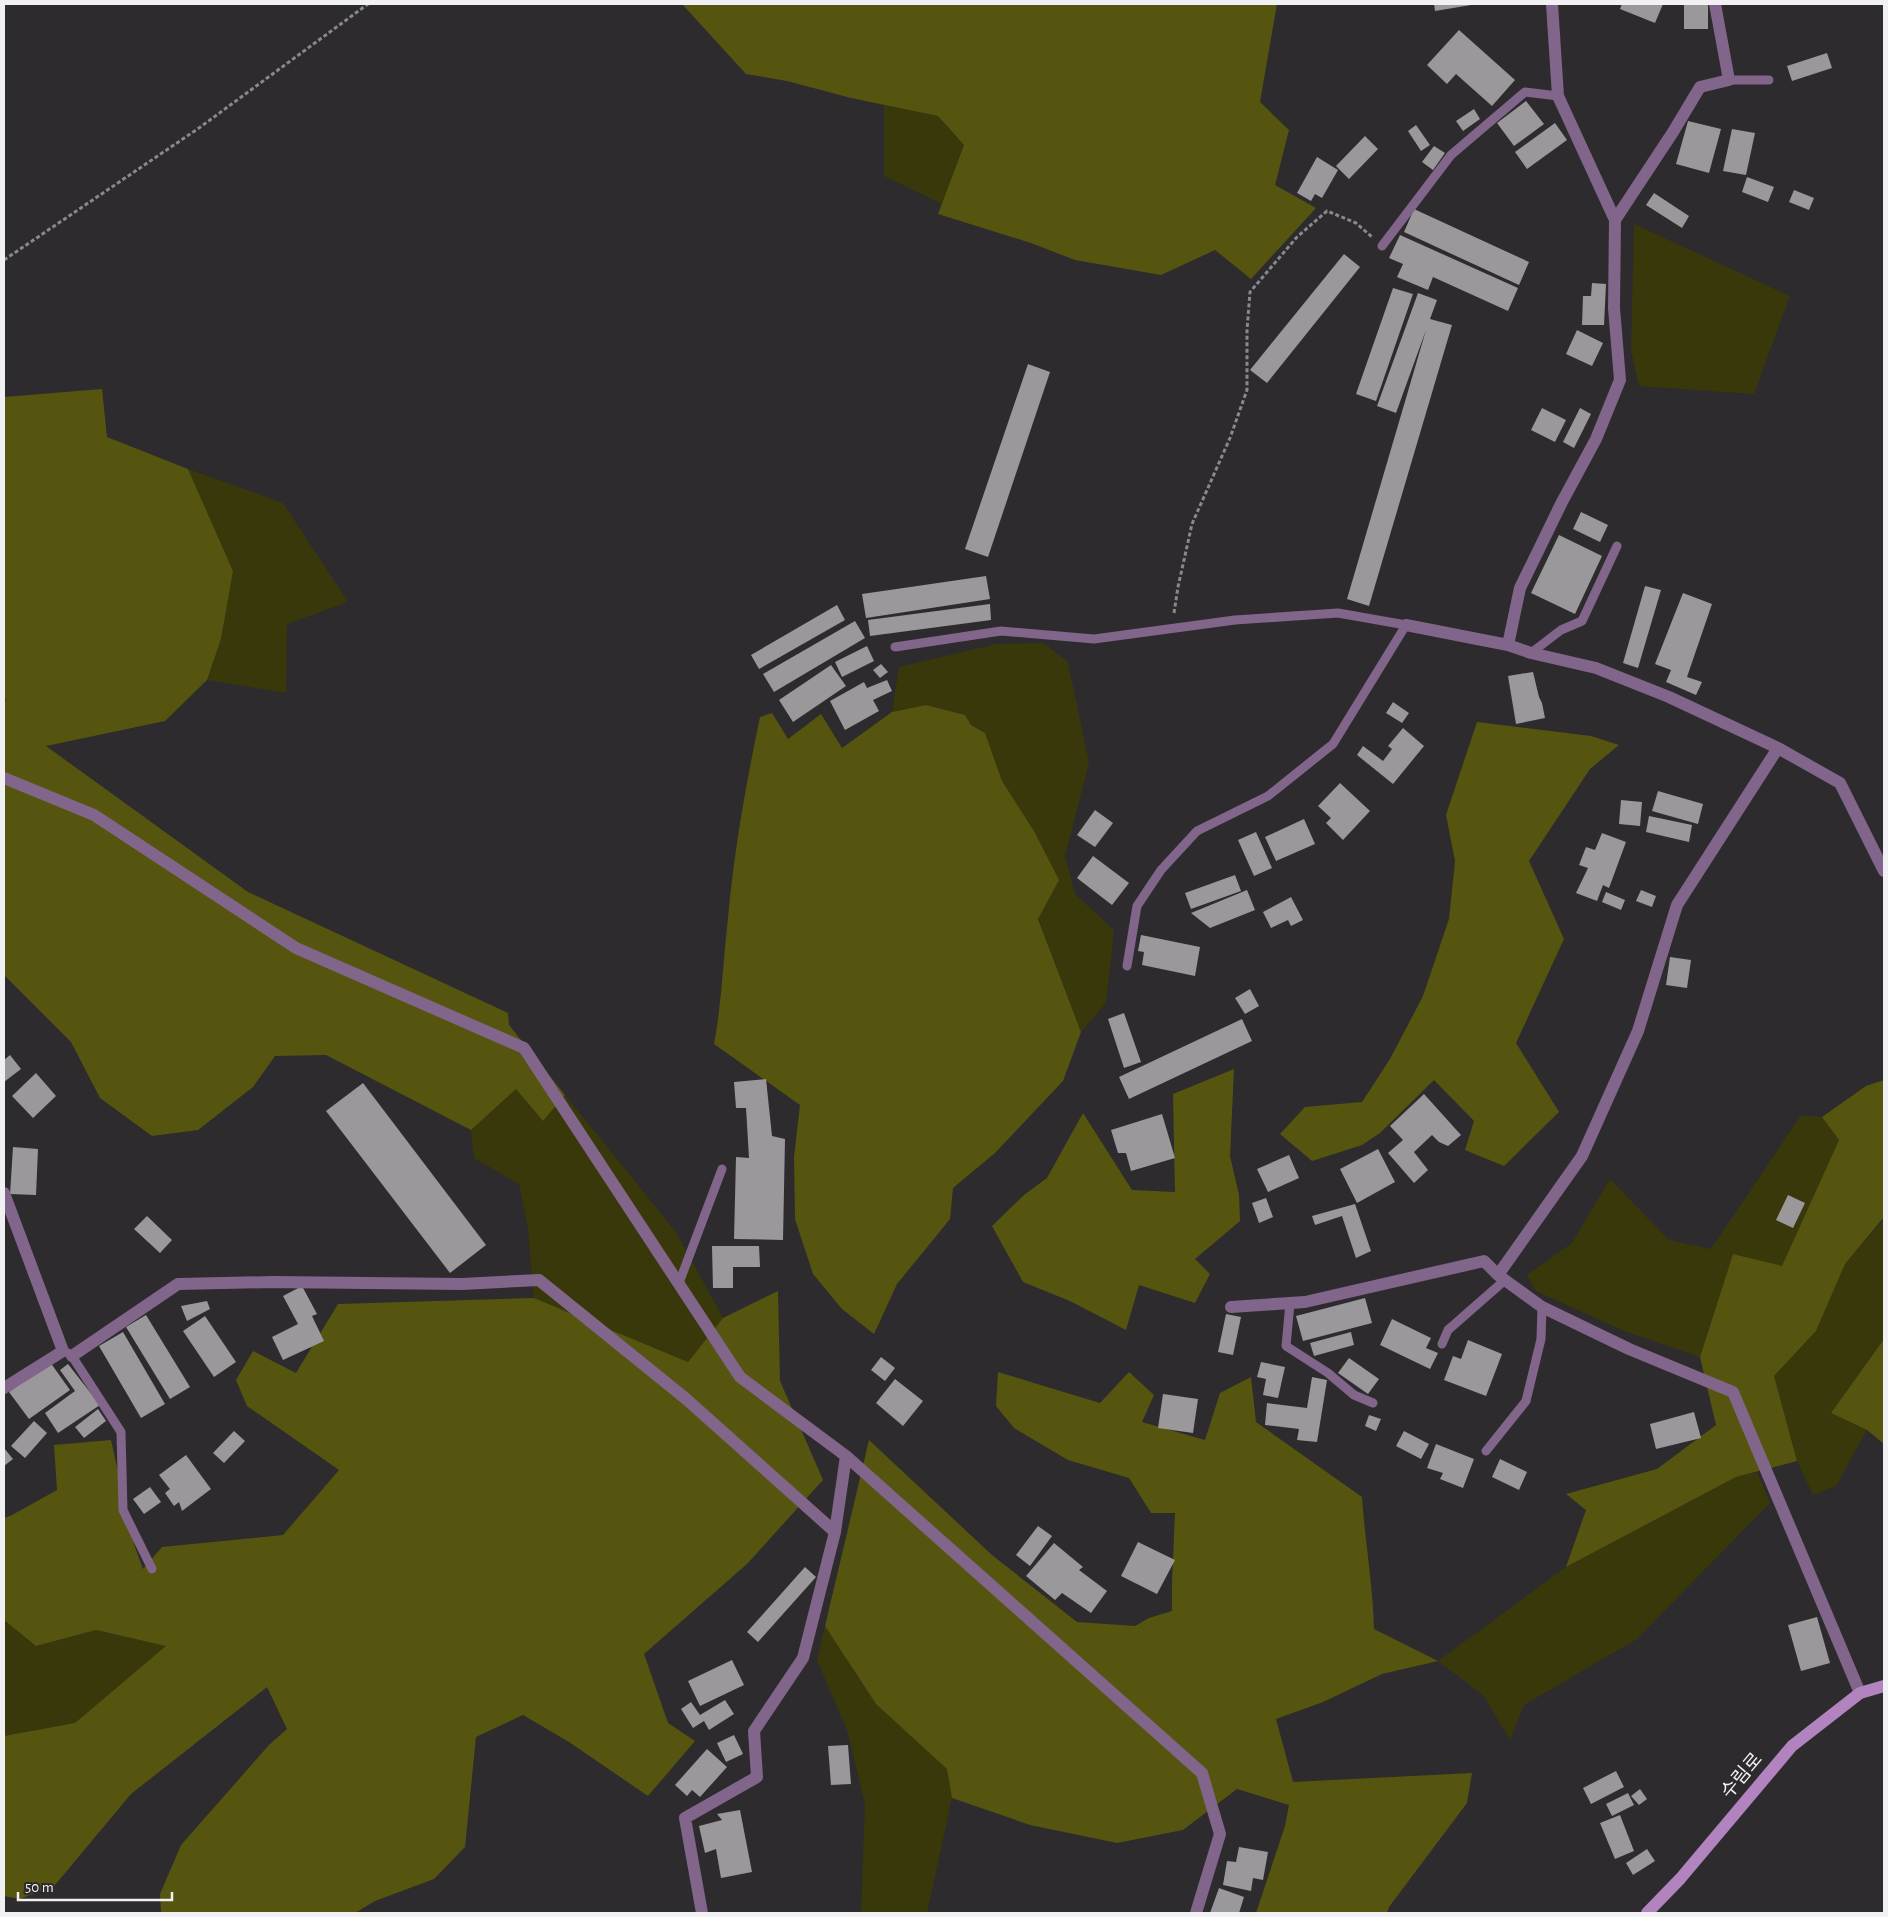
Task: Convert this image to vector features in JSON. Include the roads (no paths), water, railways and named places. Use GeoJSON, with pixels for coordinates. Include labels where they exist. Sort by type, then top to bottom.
{"type":"FeatureCollection","features":[{"type":"Feature","properties":{"kind":"main road","name":"수림로"},"geometry":{"type":"LineString","coordinates":[[1647,1913],[1680,1879],[1792,1746],[1860,1693],[1884,1686]]}},
{"type":"Feature","properties":{"kind":"street"},"geometry":{"type":"LineString","coordinates":[[1508,645],[1520,588],[1562,502],[1596,439],[1620,380],[1614,308],[1616,220],[1558,96],[1552,4]]}},
{"type":"Feature","properties":{"kind":"street"},"geometry":{"type":"LineString","coordinates":[[1616,220],[1674,132],[1700,87],[1729,80],[1715,4]]}},
{"type":"Feature","properties":{"kind":"street"},"geometry":{"type":"LineString","coordinates":[[1406,625],[1508,645],[1531,653],[1596,668],[1669,697],[1778,748],[1840,783],[1884,871]]}},
{"type":"Feature","properties":{"kind":"street"},"geometry":{"type":"LineString","coordinates":[[1501,1277],[1582,1156],[1638,1031],[1678,905],[1778,748]]}},
{"type":"Feature","properties":{"kind":"street"},"geometry":{"type":"LineString","coordinates":[[4,778],[94,815],[296,948],[524,1048],[740,1377],[846,1456],[1202,1773],[1220,1834],[1196,1913]]}},
{"type":"Feature","properties":{"kind":"street"},"geometry":{"type":"LineString","coordinates":[[4,1193],[68,1353]]}},
{"type":"Feature","properties":{"kind":"street"},"geometry":{"type":"LineString","coordinates":[[1231,1307],[1305,1302],[1484,1261],[1501,1277],[1542,1307],[1629,1348],[1733,1392],[1860,1693]]}},
{"type":"Feature","properties":{"kind":"street"},"geometry":{"type":"LineString","coordinates":[[4,1388],[68,1353],[178,1284],[272,1282],[462,1284],[539,1280],[685,1398],[835,1532]]}},
{"type":"Feature","properties":{"kind":"street"},"geometry":{"type":"LineString","coordinates":[[702,1913],[685,1818],[756,1777],[754,1731],[803,1658],[835,1532],[846,1456]]}},
{"type":"Feature","properties":{"kind":"lane"},"geometry":{"type":"LineString","coordinates":[[1729,80],[1769,80]]}},
{"type":"Feature","properties":{"kind":"lane"},"geometry":{"type":"LineString","coordinates":[[1382,246],[1451,155],[1525,92],[1558,96]]}},
{"type":"Feature","properties":{"kind":"lane"},"geometry":{"type":"LineString","coordinates":[[1531,653],[1561,630],[1582,621],[1617,546]]}},
{"type":"Feature","properties":{"kind":"lane"},"geometry":{"type":"LineString","coordinates":[[895,647],[1001,632],[1094,639],[1235,620],[1338,613],[1406,625],[1333,744],[1268,796],[1196,830],[1160,870],[1137,906],[1127,966]]}},
{"type":"Feature","properties":{"kind":"lane"},"geometry":{"type":"LineString","coordinates":[[679,1284],[722,1169]]}},
{"type":"Feature","properties":{"kind":"lane"},"geometry":{"type":"LineString","coordinates":[[1442,1344],[1448,1330],[1501,1277]]}},
{"type":"Feature","properties":{"kind":"lane"},"geometry":{"type":"LineString","coordinates":[[1290,1303],[1286,1346],[1328,1373],[1354,1396],[1373,1403]]}},
{"type":"Feature","properties":{"kind":"lane"},"geometry":{"type":"LineString","coordinates":[[1486,1450],[1526,1401],[1540,1339],[1542,1307]]}},
{"type":"Feature","properties":{"kind":"lane"},"geometry":{"type":"LineString","coordinates":[[68,1353],[121,1432],[123,1510],[152,1569]]}}]}
